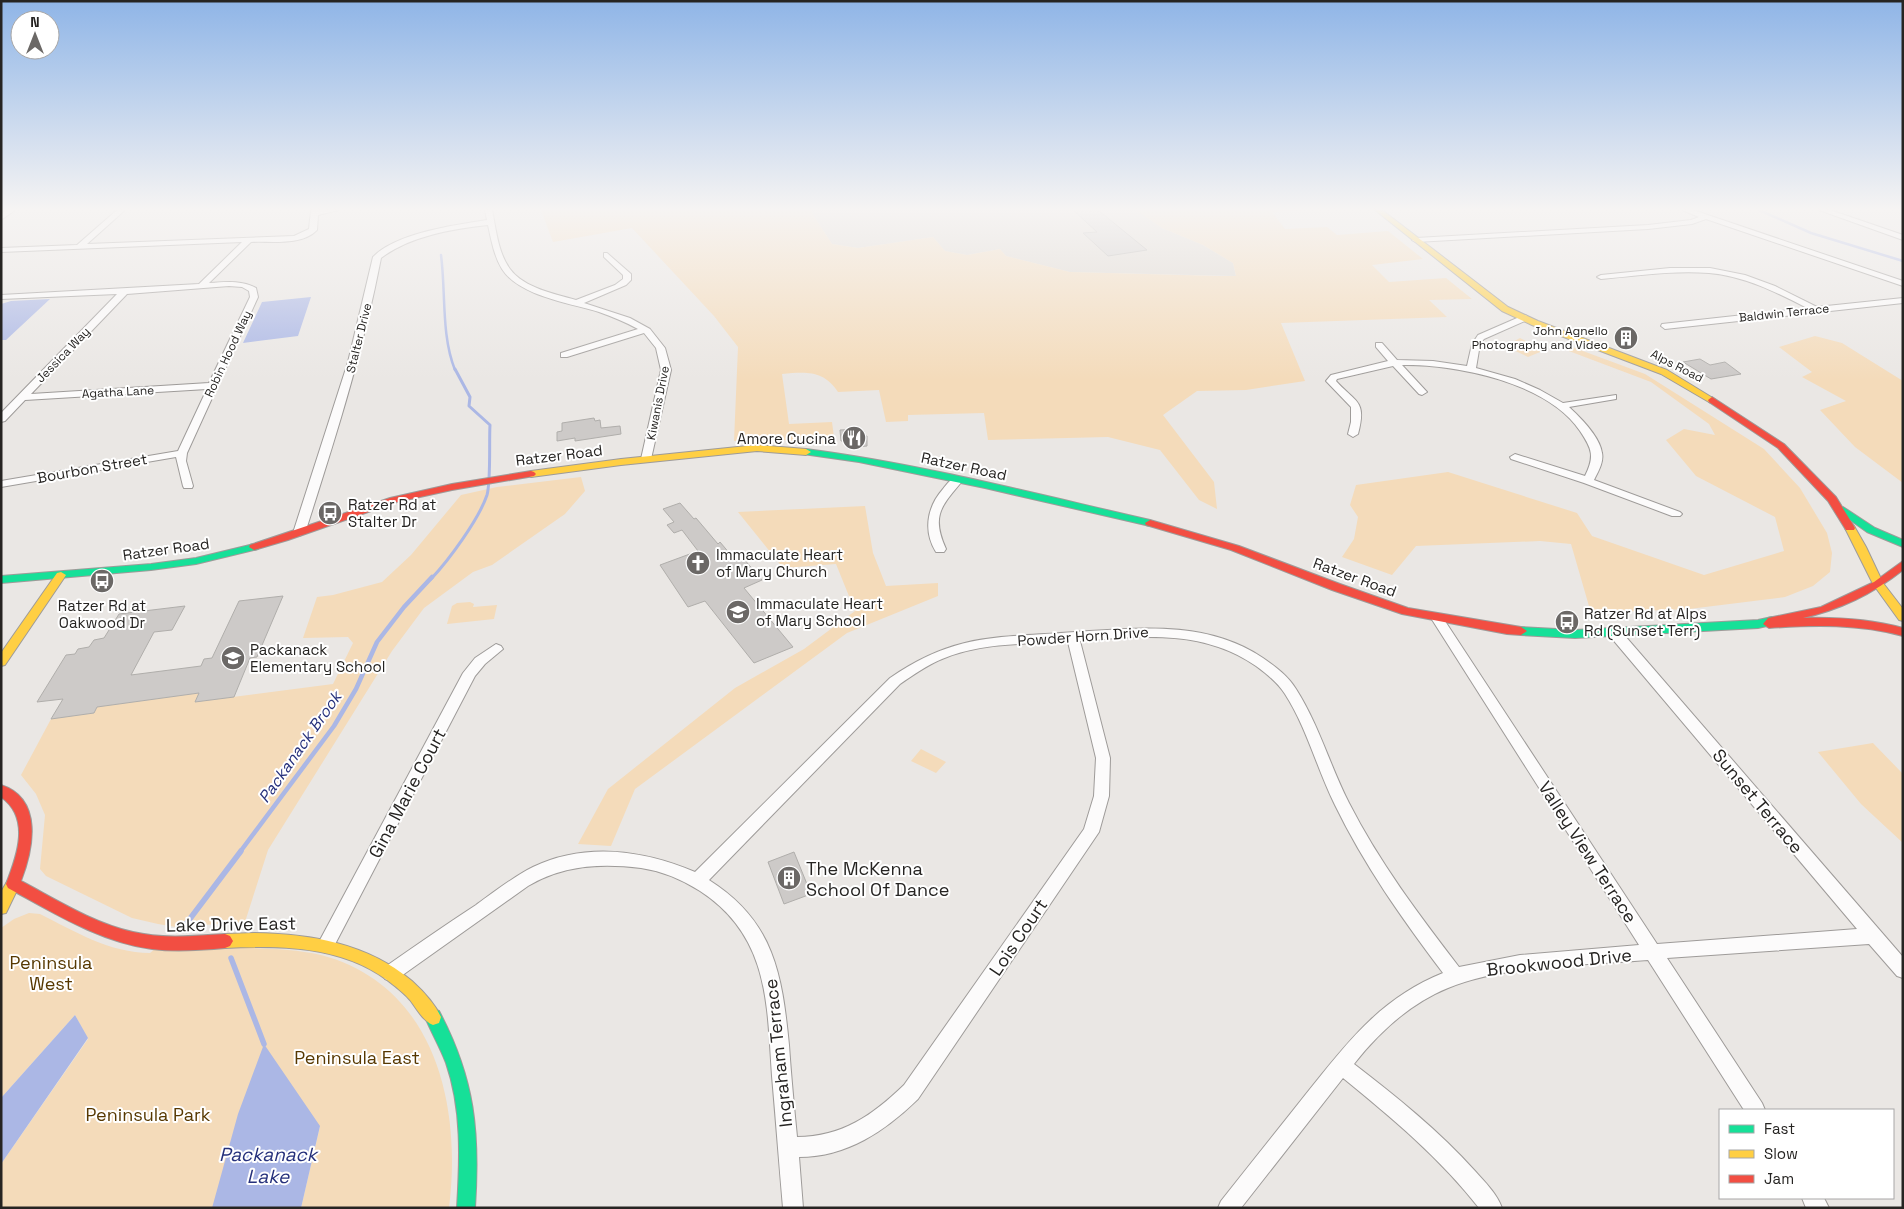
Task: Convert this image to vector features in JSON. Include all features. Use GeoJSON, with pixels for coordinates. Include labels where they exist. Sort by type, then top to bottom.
{"type":"FeatureCollection","features":[{"type":"Feature","properties":{"kind":"main road","name":"Alps Road"},"geometry":{"type":"LineString","coordinates":[[1449,266],[1497,304],[1524,318],[1647,365],[1685,384],[1756,428],[1781,446],[1832,499],[1861,547],[1878,584],[1903,617]]}},
{"type":"Feature","properties":{"kind":"main road","name":"Ratzer Road"},"geometry":{"type":"LineString","coordinates":[[1,580],[196,562],[300,533],[374,506],[485,480],[730,450],[787,449],[836,455],[958,480],[1181,531],[1244,551],[1388,606],[1475,625],[1536,632],[1575,634],[1758,624],[1824,610],[1878,584],[1903,564]]}},
{"type":"Feature","properties":{"kind":"main road"},"geometry":{"type":"LineString","coordinates":[[1832,499],[1855,520],[1870,530],[1887,540],[1903,544]]}},
{"type":"Feature","properties":{"kind":"main road"},"geometry":{"type":"LineString","coordinates":[[1,662],[61,575]]}},
{"type":"Feature","properties":{"kind":"main road"},"geometry":{"type":"LineString","coordinates":[[1758,624],[1831,621],[1871,622],[1903,632]]}},
{"type":"Feature","properties":{"kind":"main road"},"geometry":{"type":"LineString","coordinates":[[1,790],[16,802],[23,814],[27,830],[24,850],[13,884],[1,908]]}},
{"type":"Feature","properties":{"kind":"main road","name":"Lake Drive East"},"geometry":{"type":"LineString","coordinates":[[13,884],[111,933],[135,940],[172,943],[274,939],[326,944],[365,958],[391,973],[412,990],[430,1011],[445,1037],[456,1068],[469,1134],[470,1171],[466,1208]]}},
{"type":"Feature","properties":{"kind":"street"},"geometry":{"type":"LineString","coordinates":[[201,286],[221,266]]}},
{"type":"Feature","properties":{"kind":"street","name":"Stalter Drive"},"geometry":{"type":"LineString","coordinates":[[300,533],[351,371],[375,266]]}},
{"type":"Feature","properties":{"kind":"street","name":"Kiwanis Drive"},"geometry":{"type":"LineString","coordinates":[[505,266],[512,276],[535,289],[628,320],[645,330],[660,344],[666,361],[666,370],[646,459]]}},
{"type":"Feature","properties":{"kind":"street"},"geometry":{"type":"LineString","coordinates":[[577,303],[590,296],[621,285],[627,280],[627,274],[619,266]]}},
{"type":"Feature","properties":{"kind":"street"},"geometry":{"type":"LineString","coordinates":[[1851,266],[1903,284]]}},
{"type":"Feature","properties":{"kind":"street"},"geometry":{"type":"LineString","coordinates":[[1601,277],[1686,270],[1716,272],[1769,286],[1817,310]]}},
{"type":"Feature","properties":{"kind":"street","name":"Robin Hood Way"},"geometry":{"type":"LineString","coordinates":[[1,297],[237,284],[249,287],[254,293],[182,452]]}},
{"type":"Feature","properties":{"kind":"street","name":"Jessica Way"},"geometry":{"type":"LineString","coordinates":[[1,419],[125,291]]}},
{"type":"Feature","properties":{"kind":"street","name":"Baldwin Terrace"},"geometry":{"type":"LineString","coordinates":[[1665,326],[1903,300]]}},
{"type":"Feature","properties":{"kind":"street"},"geometry":{"type":"LineString","coordinates":[[1471,369],[1476,344],[1481,337],[1524,318]]}},
{"type":"Feature","properties":{"kind":"street"},"geometry":{"type":"LineString","coordinates":[[564,355],[645,330]]}},
{"type":"Feature","properties":{"kind":"street"},"geometry":{"type":"LineString","coordinates":[[1379,345],[1422,392]]}},
{"type":"Feature","properties":{"kind":"street"},"geometry":{"type":"LineString","coordinates":[[1353,434],[1359,416],[1357,406],[1331,381],[1334,377],[1394,362],[1437,363],[1471,369],[1508,380],[1542,395],[1570,412],[1587,431],[1597,452],[1594,469],[1588,481]]}},
{"type":"Feature","properties":{"kind":"street","name":"Agatha Lane"},"geometry":{"type":"LineString","coordinates":[[22,397],[213,386]]}},
{"type":"Feature","properties":{"kind":"street"},"geometry":{"type":"LineString","coordinates":[[1560,406],[1613,398]]}},
{"type":"Feature","properties":{"kind":"street"},"geometry":{"type":"LineString","coordinates":[[182,452],[181,461],[188,486]]}},
{"type":"Feature","properties":{"kind":"street","name":"Bourbon Street"},"geometry":{"type":"LineString","coordinates":[[1,484],[182,452]]}},
{"type":"Feature","properties":{"kind":"street"},"geometry":{"type":"LineString","coordinates":[[1514,457],[1588,481],[1676,514]]}},
{"type":"Feature","properties":{"kind":"street"},"geometry":{"type":"LineString","coordinates":[[940,549],[934,535],[934,514],[942,495],[958,480]]}},
{"type":"Feature","properties":{"kind":"street","name":"Valley View Terrace"},"geometry":{"type":"LineString","coordinates":[[1437,618],[1754,1109]]}},
{"type":"Feature","properties":{"kind":"street","name":"Powder Horn Drive"},"geometry":{"type":"LineString","coordinates":[[697,881],[895,681],[910,669],[938,654],[974,644],[1157,632],[1187,633],[1206,637],[1242,652],[1277,675],[1286,686],[1297,704],[1343,805],[1372,856],[1410,915],[1456,977]]}},
{"type":"Feature","properties":{"kind":"street","name":"Sunset Terrace"},"geometry":{"type":"LineString","coordinates":[[1614,632],[1903,970]]}},
{"type":"Feature","properties":{"kind":"street","name":"Lois Court"},"geometry":{"type":"LineString","coordinates":[[788,1147],[804,1148],[829,1145],[870,1128],[892,1112],[911,1092],[1091,832],[1103,795],[1104,767],[1073,637]]}},
{"type":"Feature","properties":{"kind":"street","name":"Gina Marie Court"},"geometry":{"type":"LineString","coordinates":[[326,944],[470,674],[480,661],[496,649]]}},
{"type":"Feature","properties":{"kind":"street","name":"Ingraham Terrace"},"geometry":{"type":"LineString","coordinates":[[391,973],[529,877],[556,865],[576,860],[629,860],[656,865],[697,881],[717,893],[735,910],[751,930],[764,954],[770,973],[774,995],[794,1208]]}},
{"type":"Feature","properties":{"kind":"street","name":"Brookwood Drive"},"geometry":{"type":"LineString","coordinates":[[1228,1208],[1363,1038],[1388,1014],[1416,995],[1456,977],[1507,965],[1872,936]]}},
{"type":"Feature","properties":{"kind":"street"},"geometry":{"type":"LineString","coordinates":[[1341,1066],[1383,1098],[1446,1153],[1492,1208]]}},
{"type":"Feature","properties":{"kind":"shaded area"},"geometry":{"type":"Polygon","coordinates":[[[1048,266],[1234,266],[1236,276],[1070,272],[1048,266]]]}},
{"type":"Feature","properties":{"kind":"green space"},"geometry":{"type":"Polygon","coordinates":[[[668,266],[1048,266],[1070,272],[1236,276],[1234,266],[1373,266],[1389,282],[1446,278],[1472,299],[1429,300],[1447,317],[1281,323],[1305,381],[1246,390],[1197,391],[1163,415],[1214,482],[1217,509],[1199,500],[1160,450],[1108,437],[988,440],[984,413],[908,415],[908,421],[886,422],[879,390],[838,392],[820,376],[807,373],[782,374],[789,424],[832,422],[835,445],[773,439],[734,441],[738,347],[714,316],[668,266]]]}},
{"type":"Feature","properties":{"kind":"green space"},"geometry":{"type":"Polygon","coordinates":[[[1815,336],[1842,343],[1903,381],[1903,483],[1855,447],[1820,410],[1846,401],[1802,377],[1812,372],[1779,347],[1815,336]]]}},
{"type":"Feature","properties":{"kind":"green space"},"geometry":{"type":"Polygon","coordinates":[[[1520,338],[1545,350],[1528,357],[1505,346],[1520,338]]]}},
{"type":"Feature","properties":{"kind":"green space"},"geometry":{"type":"Polygon","coordinates":[[[1556,341],[1645,374],[1764,449],[1800,488],[1827,533],[1832,553],[1830,572],[1813,586],[1785,597],[1689,609],[1591,613],[1571,544],[1540,541],[1416,546],[1392,575],[1342,557],[1354,539],[1358,517],[1350,505],[1356,485],[1448,472],[1577,513],[1592,536],[1704,575],[1784,551],[1775,517],[1696,476],[1666,440],[1684,429],[1715,435],[1709,424],[1651,382],[1553,345],[1556,341]]]}},
{"type":"Feature","properties":{"kind":"green space"},"geometry":{"type":"Polygon","coordinates":[[[581,477],[585,491],[565,514],[492,565],[473,572],[424,608],[392,651],[268,850],[245,922],[176,927],[132,918],[46,876],[40,869],[45,815],[36,794],[21,775],[51,719],[94,713],[97,707],[199,693],[195,702],[333,684],[353,643],[348,637],[303,638],[317,597],[333,595],[382,582],[411,555],[461,495],[497,487],[581,477]]]}},
{"type":"Feature","properties":{"kind":"green space"},"geometry":{"type":"Polygon","coordinates":[[[865,506],[873,553],[886,586],[938,583],[938,596],[847,633],[635,789],[611,846],[578,844],[608,789],[735,688],[804,649],[855,611],[836,564],[783,568],[738,512],[865,506]]]}},
{"type":"Feature","properties":{"kind":"green space"},"geometry":{"type":"Polygon","coordinates":[[[470,602],[474,604],[473,607],[497,605],[494,619],[447,624],[452,606],[457,603],[470,602]]]}},
{"type":"Feature","properties":{"kind":"green space"},"geometry":{"type":"Polygon","coordinates":[[[1873,743],[1903,774],[1903,843],[1861,804],[1818,752],[1873,743]]]}},
{"type":"Feature","properties":{"kind":"green space"},"geometry":{"type":"Polygon","coordinates":[[[921,749],[946,762],[936,773],[911,761],[921,749]]]}},
{"type":"Feature","properties":{"kind":"green space"},"geometry":{"type":"Polygon","coordinates":[[[29,913],[40,914],[93,940],[135,952],[150,953],[162,943],[287,950],[321,955],[360,970],[391,993],[415,1021],[433,1054],[444,1091],[451,1129],[452,1169],[449,1208],[301,1208],[320,1126],[218,1208],[1,1208],[1,1164],[88,1039],[75,1015],[1,1098],[1,928],[14,919],[29,913]]]}},
{"type":"Feature","properties":{"kind":"water"},"geometry":{"type":"Polygon","coordinates":[[[311,297],[298,336],[243,343],[262,302],[311,297]]]}},
{"type":"Feature","properties":{"kind":"water"},"geometry":{"type":"Polygon","coordinates":[[[50,299],[6,340],[1,340],[1,304],[11,301],[50,299]]]}},
{"type":"Feature","properties":{"kind":"water"},"geometry":{"type":"Polygon","coordinates":[[[75,1015],[88,1038],[1,1164],[1,1098],[75,1015]]]}},
{"type":"Feature","properties":{"kind":"water","name":"Packanack Lake"},"geometry":{"type":"Polygon","coordinates":[[[264,1044],[320,1126],[301,1208],[212,1208],[238,1114],[264,1044]]]}},
{"type":"Feature","properties":{"kind":"building"},"geometry":{"type":"Polygon","coordinates":[[[1700,359],[1710,365],[1725,362],[1741,374],[1711,379],[1683,362],[1700,359]]]}},
{"type":"Feature","properties":{"kind":"building"},"geometry":{"type":"Polygon","coordinates":[[[594,418],[595,421],[600,420],[601,428],[620,426],[621,434],[575,441],[575,438],[557,441],[557,432],[562,431],[562,423],[594,418]]]}},
{"type":"Feature","properties":{"kind":"building","name":"Amore Cucina"},"geometry":{"type":"Polygon","coordinates":[[[861,429],[861,436],[867,436],[867,446],[856,447],[856,440],[841,441],[840,430],[861,429]]]}},
{"type":"Feature","properties":{"kind":"building","name":"Immaculate Heart of Mary School"},"geometry":{"type":"Polygon","coordinates":[[[680,503],[694,519],[696,518],[718,544],[720,542],[736,561],[743,558],[762,580],[744,588],[793,647],[754,663],[705,601],[688,607],[660,565],[698,551],[682,530],[674,533],[667,525],[674,522],[663,509],[680,503]]]}},
{"type":"Feature","properties":{"kind":"building","name":"Packanack Elementary School"},"geometry":{"type":"Polygon","coordinates":[[[283,596],[257,657],[250,658],[234,697],[195,702],[199,693],[97,707],[94,713],[51,719],[63,699],[37,702],[66,655],[75,654],[78,649],[89,647],[94,640],[104,638],[119,614],[185,606],[172,630],[154,632],[131,675],[201,666],[204,659],[212,658],[239,601],[283,596]]]}},
{"type":"Feature","properties":{"kind":"building","name":"The McKenna School Of Dance"},"geometry":{"type":"Polygon","coordinates":[[[794,852],[811,894],[784,904],[768,862],[794,852]]]}},
{"type":"Feature","properties":{"kind":"waterway","name":"Packanack Brook"},"geometry":{"type":"LineString","coordinates":[[442,266],[446,328],[455,370]]}},
{"type":"Feature","properties":{"kind":"waterway","name":"Packanack Brook"},"geometry":{"type":"LineString","coordinates":[[431,579],[471,527],[483,505],[488,489],[490,425],[469,406],[470,397],[455,369]]}},
{"type":"Feature","properties":{"kind":"waterway","name":"Packanack Brook"},"geometry":{"type":"LineString","coordinates":[[240,852],[334,726],[356,689],[377,642],[404,607],[432,577]]}},
{"type":"Feature","properties":{"kind":"waterway","name":"Packanack Brook"},"geometry":{"type":"LineString","coordinates":[[186,924],[241,851]]}},
{"type":"Feature","properties":{"kind":"waterway","name":"Packanack Brook"},"geometry":{"type":"LineString","coordinates":[[231,958],[264,1044]]}},
{"type":"Feature","properties":{"kind":"traffic: fast"},"geometry":{"type":"LineString","coordinates":[[806,452],[859,459],[985,485],[1150,523]]}},
{"type":"Feature","properties":{"kind":"traffic: fast"},"geometry":{"type":"LineString","coordinates":[[1843,510],[1871,530],[1903,544]]}},
{"type":"Feature","properties":{"kind":"traffic: fast"},"geometry":{"type":"LineString","coordinates":[[1,580],[151,567],[196,561],[254,547]]}},
{"type":"Feature","properties":{"kind":"traffic: fast"},"geometry":{"type":"LineString","coordinates":[[1521,631],[1575,634],[1758,624],[1772,621]]}},
{"type":"Feature","properties":{"kind":"traffic: fast"},"geometry":{"type":"LineString","coordinates":[[433,1017],[445,1040],[461,1086],[468,1133],[466,1208]]}},
{"type":"Feature","properties":{"kind":"traffic: slow"},"geometry":{"type":"LineString","coordinates":[[1450,266],[1505,309],[1535,323],[1664,372],[1712,400]]}},
{"type":"Feature","properties":{"kind":"traffic: slow"},"geometry":{"type":"LineString","coordinates":[[531,474],[621,462],[757,448],[806,452]]}},
{"type":"Feature","properties":{"kind":"traffic: slow"},"geometry":{"type":"LineString","coordinates":[[1850,528],[1878,584],[1903,617]]}},
{"type":"Feature","properties":{"kind":"traffic: slow"},"geometry":{"type":"LineString","coordinates":[[1,662],[61,575]]}},
{"type":"Feature","properties":{"kind":"traffic: slow"},"geometry":{"type":"LineString","coordinates":[[1,908],[13,884]]}},
{"type":"Feature","properties":{"kind":"traffic: slow"},"geometry":{"type":"LineString","coordinates":[[225,941],[283,940],[341,950],[367,960],[392,974],[414,993],[433,1017]]}},
{"type":"Feature","properties":{"kind":"traffic: jam"},"geometry":{"type":"LineString","coordinates":[[1712,400],[1781,446],[1832,499],[1850,528]]}},
{"type":"Feature","properties":{"kind":"traffic: jam"},"geometry":{"type":"LineString","coordinates":[[254,547],[393,500],[452,487],[531,474]]}},
{"type":"Feature","properties":{"kind":"traffic: jam"},"geometry":{"type":"LineString","coordinates":[[1150,523],[1235,548],[1336,587],[1406,611],[1521,631]]}},
{"type":"Feature","properties":{"kind":"traffic: jam"},"geometry":{"type":"LineString","coordinates":[[1772,621],[1824,610],[1878,584],[1903,564]]}},
{"type":"Feature","properties":{"kind":"traffic: jam"},"geometry":{"type":"LineString","coordinates":[[1769,624],[1837,622],[1870,624],[1903,632]]}},
{"type":"Feature","properties":{"kind":"traffic: jam"},"geometry":{"type":"LineString","coordinates":[[1,790],[16,802],[22,811],[25,821],[25,843],[13,884],[97,927],[133,939],[170,943],[225,941]]}},
{"type":"Feature","properties":{"kind":"place","name":"John Agnello Photography and Video"},"geometry":{"type":"Point","coordinates":[1626,338]}},
{"type":"Feature","properties":{"kind":"place","name":"Amore Cucina"},"geometry":{"type":"Point","coordinates":[854,438]}},
{"type":"Feature","properties":{"kind":"place","name":"Ratzer Rd at Stalter Dr"},"geometry":{"type":"Point","coordinates":[330,513]}},
{"type":"Feature","properties":{"kind":"place","name":"Immaculate Heart of Mary Church"},"geometry":{"type":"Point","coordinates":[698,563]}},
{"type":"Feature","properties":{"kind":"place","name":"Ratzer Rd at Oakwood Dr"},"geometry":{"type":"Point","coordinates":[102,581]}},
{"type":"Feature","properties":{"kind":"place","name":"Immaculate Heart of Mary School"},"geometry":{"type":"Point","coordinates":[738,612]}},
{"type":"Feature","properties":{"kind":"place","name":"Ratzer Rd at Alps Rd (Sunset Terr)"},"geometry":{"type":"Point","coordinates":[1567,622]}},
{"type":"Feature","properties":{"kind":"place","name":"Packanack Elementary School"},"geometry":{"type":"Point","coordinates":[233,658]}},
{"type":"Feature","properties":{"kind":"place","name":"The McKenna School Of Dance"},"geometry":{"type":"Point","coordinates":[789,878]}},
{"type":"Feature","properties":{"kind":"park label","name":"Peninsula West"},"geometry":{"type":"Point","coordinates":[51,972]}},
{"type":"Feature","properties":{"kind":"park label","name":"Peninsula East"},"geometry":{"type":"Point","coordinates":[357,1057]}},
{"type":"Feature","properties":{"kind":"park label","name":"Peninsula Park"},"geometry":{"type":"Point","coordinates":[148,1114]}}]}
